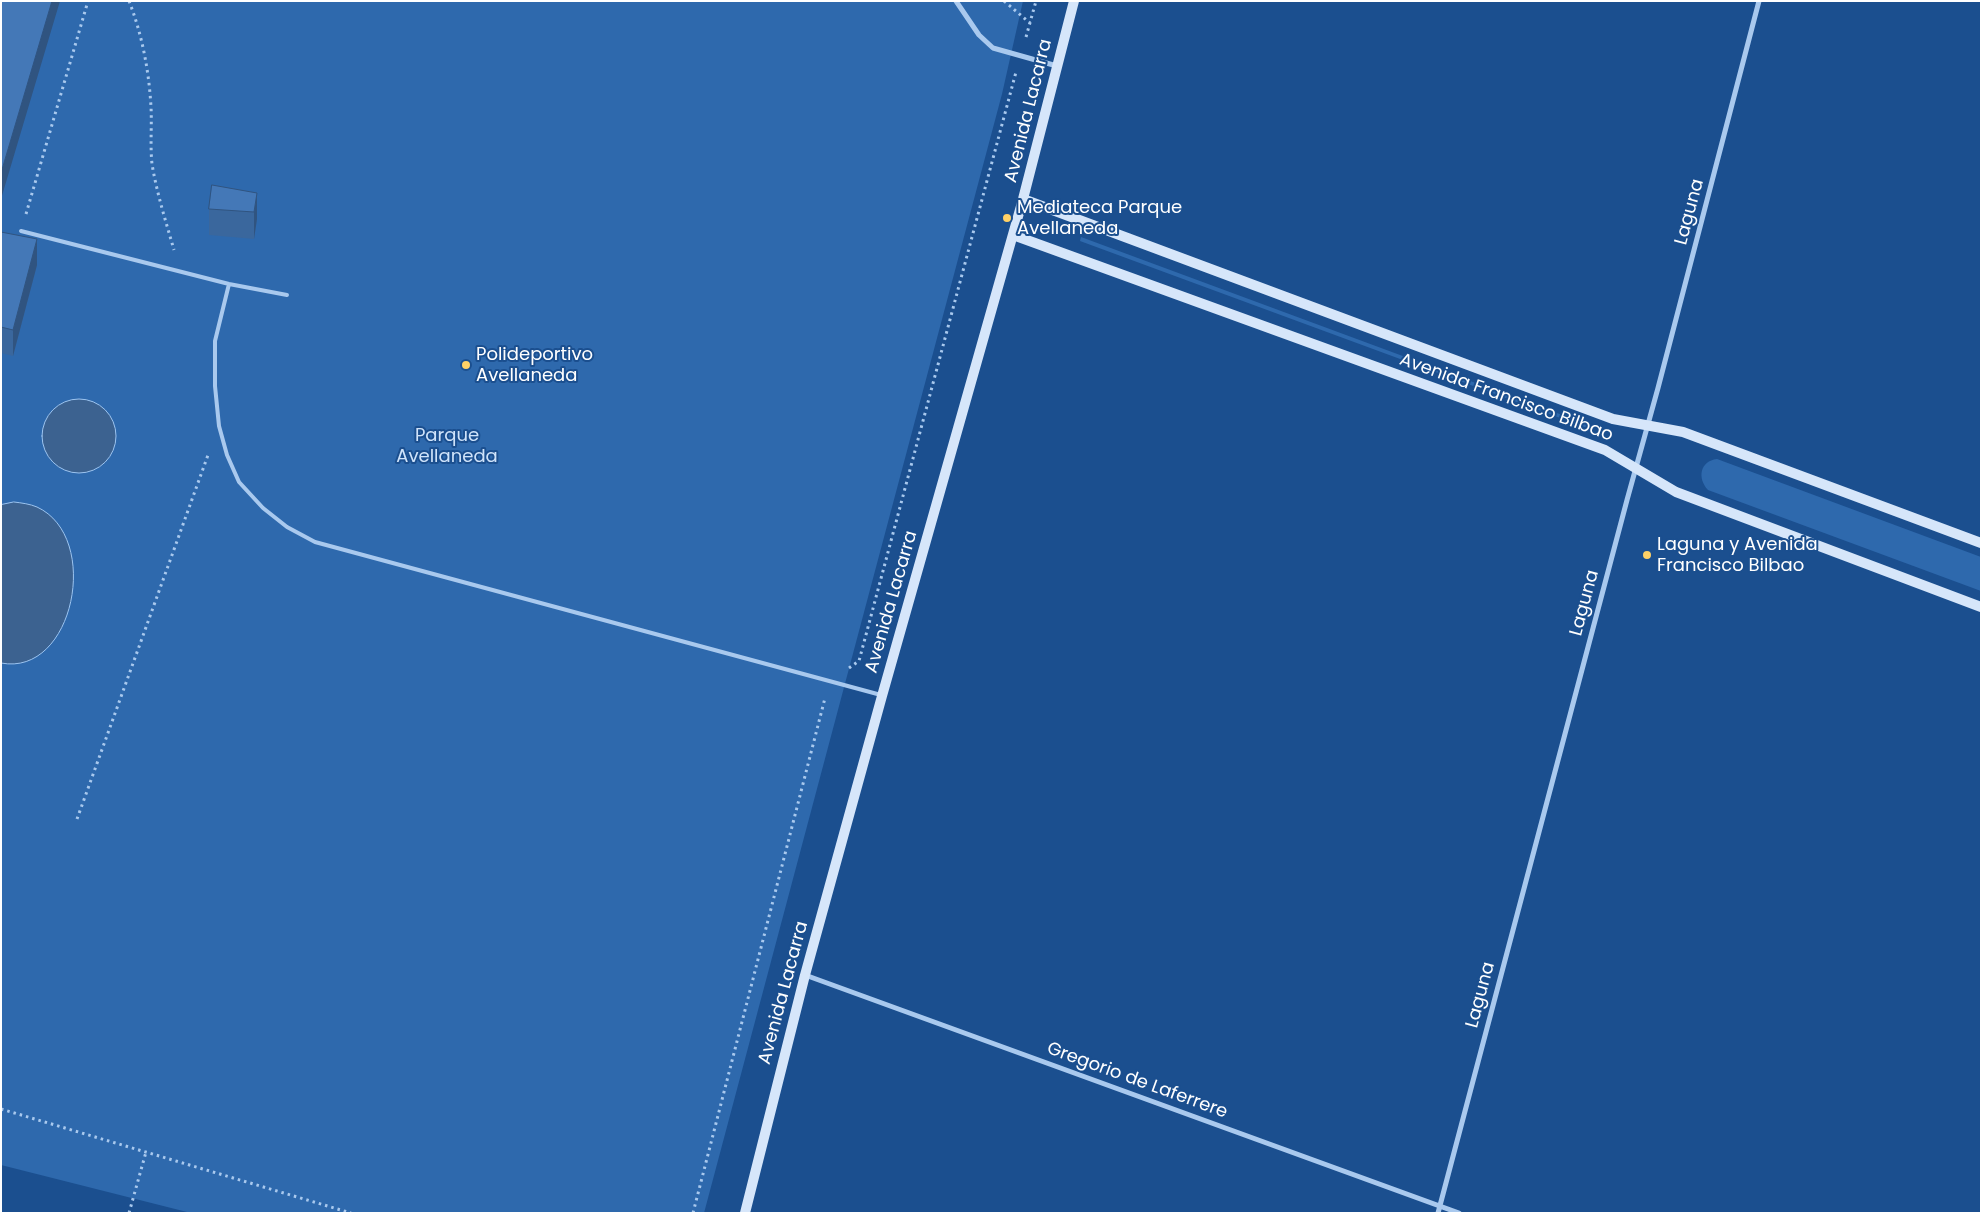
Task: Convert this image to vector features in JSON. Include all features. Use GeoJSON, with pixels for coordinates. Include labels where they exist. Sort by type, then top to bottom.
{"type":"FeatureCollection","features":[{"type":"Feature","properties":{"kind":"street"},"geometry":{"type":"LineString","coordinates":[[956,1],[979,36],[993,48],[1057,66]]}},
{"type":"Feature","properties":{"kind":"street","name":"Avenida Lacarra"},"geometry":{"type":"LineString","coordinates":[[744,1213],[805,975],[882,696],[1024,199],[1074,1]]}},
{"type":"Feature","properties":{"kind":"street","name":"Laguna"},"geometry":{"type":"LineString","coordinates":[[1438,1213],[1759,1]]}},
{"type":"Feature","properties":{"kind":"street","name":"Avenida Francisco Bilbao"},"geometry":{"type":"LineString","coordinates":[[1024,199],[1613,419],[1683,432],[1981,543]]}},
{"type":"Feature","properties":{"kind":"street","name":"Avenida Francisco Bilbao"},"geometry":{"type":"LineString","coordinates":[[1013,235],[1605,450],[1676,492],[1981,606]]}},
{"type":"Feature","properties":{"kind":"street","name":"Gregorio de Laferrere"},"geometry":{"type":"LineString","coordinates":[[805,975],[1459,1213]]}},
{"type":"Feature","properties":{"kind":"lane"},"geometry":{"type":"LineString","coordinates":[[21,231],[229,284],[287,295]]}},
{"type":"Feature","properties":{"kind":"lane"},"geometry":{"type":"LineString","coordinates":[[229,284],[216,341],[215,386],[218,426],[227,455],[239,482],[263,508],[287,527],[315,542],[882,696]]}},
{"type":"Feature","properties":{"kind":"path"},"geometry":{"type":"LineString","coordinates":[[21,231],[88,1]]}},
{"type":"Feature","properties":{"kind":"path"},"geometry":{"type":"LineString","coordinates":[[129,1],[136,18],[146,59],[151,105],[152,162],[159,199],[180,272]]}},
{"type":"Feature","properties":{"kind":"path"},"geometry":{"type":"LineString","coordinates":[[1004,1],[1030,23]]}},
{"type":"Feature","properties":{"kind":"path"},"geometry":{"type":"LineString","coordinates":[[693,1213],[830,682],[836,673],[859,661],[1036,1]]}},
{"type":"Feature","properties":{"kind":"path"},"geometry":{"type":"LineString","coordinates":[[77,819],[218,426]]}},
{"type":"Feature","properties":{"kind":"path"},"geometry":{"type":"LineString","coordinates":[[1,1109],[352,1213]]}},
{"type":"Feature","properties":{"kind":"path"},"geometry":{"type":"LineString","coordinates":[[129,1213],[146,1152]]}},
{"type":"Feature","properties":{"kind":"green space","name":"Polideportivo Avellaneda"},"geometry":{"type":"Polygon","coordinates":[[[1,1],[1023,1],[1002,94],[704,1213],[191,1213],[1,1165],[1,1]]]}},
{"type":"Feature","properties":{"kind":"green space"},"geometry":{"type":"Polygon","coordinates":[[[1081,237],[1592,426],[1590,429],[1080,241],[1081,237]]]}},
{"type":"Feature","properties":{"kind":"green space"},"geometry":{"type":"Polygon","coordinates":[[[1717,459],[1981,557],[1981,591],[1708,490],[1702,480],[1702,471],[1707,463],[1717,459]]]}},
{"type":"Feature","properties":{"kind":"shaded area"},"geometry":{"type":"Polygon","coordinates":[[[79,399],[93,402],[105,410],[113,422],[116,436],[113,450],[105,462],[93,470],[79,473],[65,470],[53,462],[45,450],[42,436],[45,422],[53,410],[65,402],[79,399]]]}},
{"type":"Feature","properties":{"kind":"shaded area"},"geometry":{"type":"Polygon","coordinates":[[[14,502],[37,507],[57,523],[69,546],[73,573],[71,602],[62,628],[47,649],[26,662],[1,663],[1,505],[14,502]]]}},
{"type":"Feature","properties":{"kind":"building"},"geometry":{"type":"Polygon","coordinates":[[[1,1],[52,1],[1,173],[1,1]]]}},
{"type":"Feature","properties":{"kind":"building"},"geometry":{"type":"Polygon","coordinates":[[[212,185],[257,193],[254,212],[209,209],[212,185]]]}},
{"type":"Feature","properties":{"kind":"building"},"geometry":{"type":"Polygon","coordinates":[[[1,232],[37,239],[13,330],[1,327],[1,232]]]}},
{"type":"Feature","properties":{"kind":"place","name":"Mediateca Parque Avellaneda"},"geometry":{"type":"Point","coordinates":[1007,218]}},
{"type":"Feature","properties":{"kind":"place","name":"Polideportivo Avellaneda"},"geometry":{"type":"Point","coordinates":[466,365]}},
{"type":"Feature","properties":{"kind":"place","name":"Laguna y Avenida Francisco Bilbao"},"geometry":{"type":"Point","coordinates":[1647,555]}},
{"type":"Feature","properties":{"kind":"park label","name":"Parque Avellaneda"},"geometry":{"type":"Point","coordinates":[447,446]}}]}
